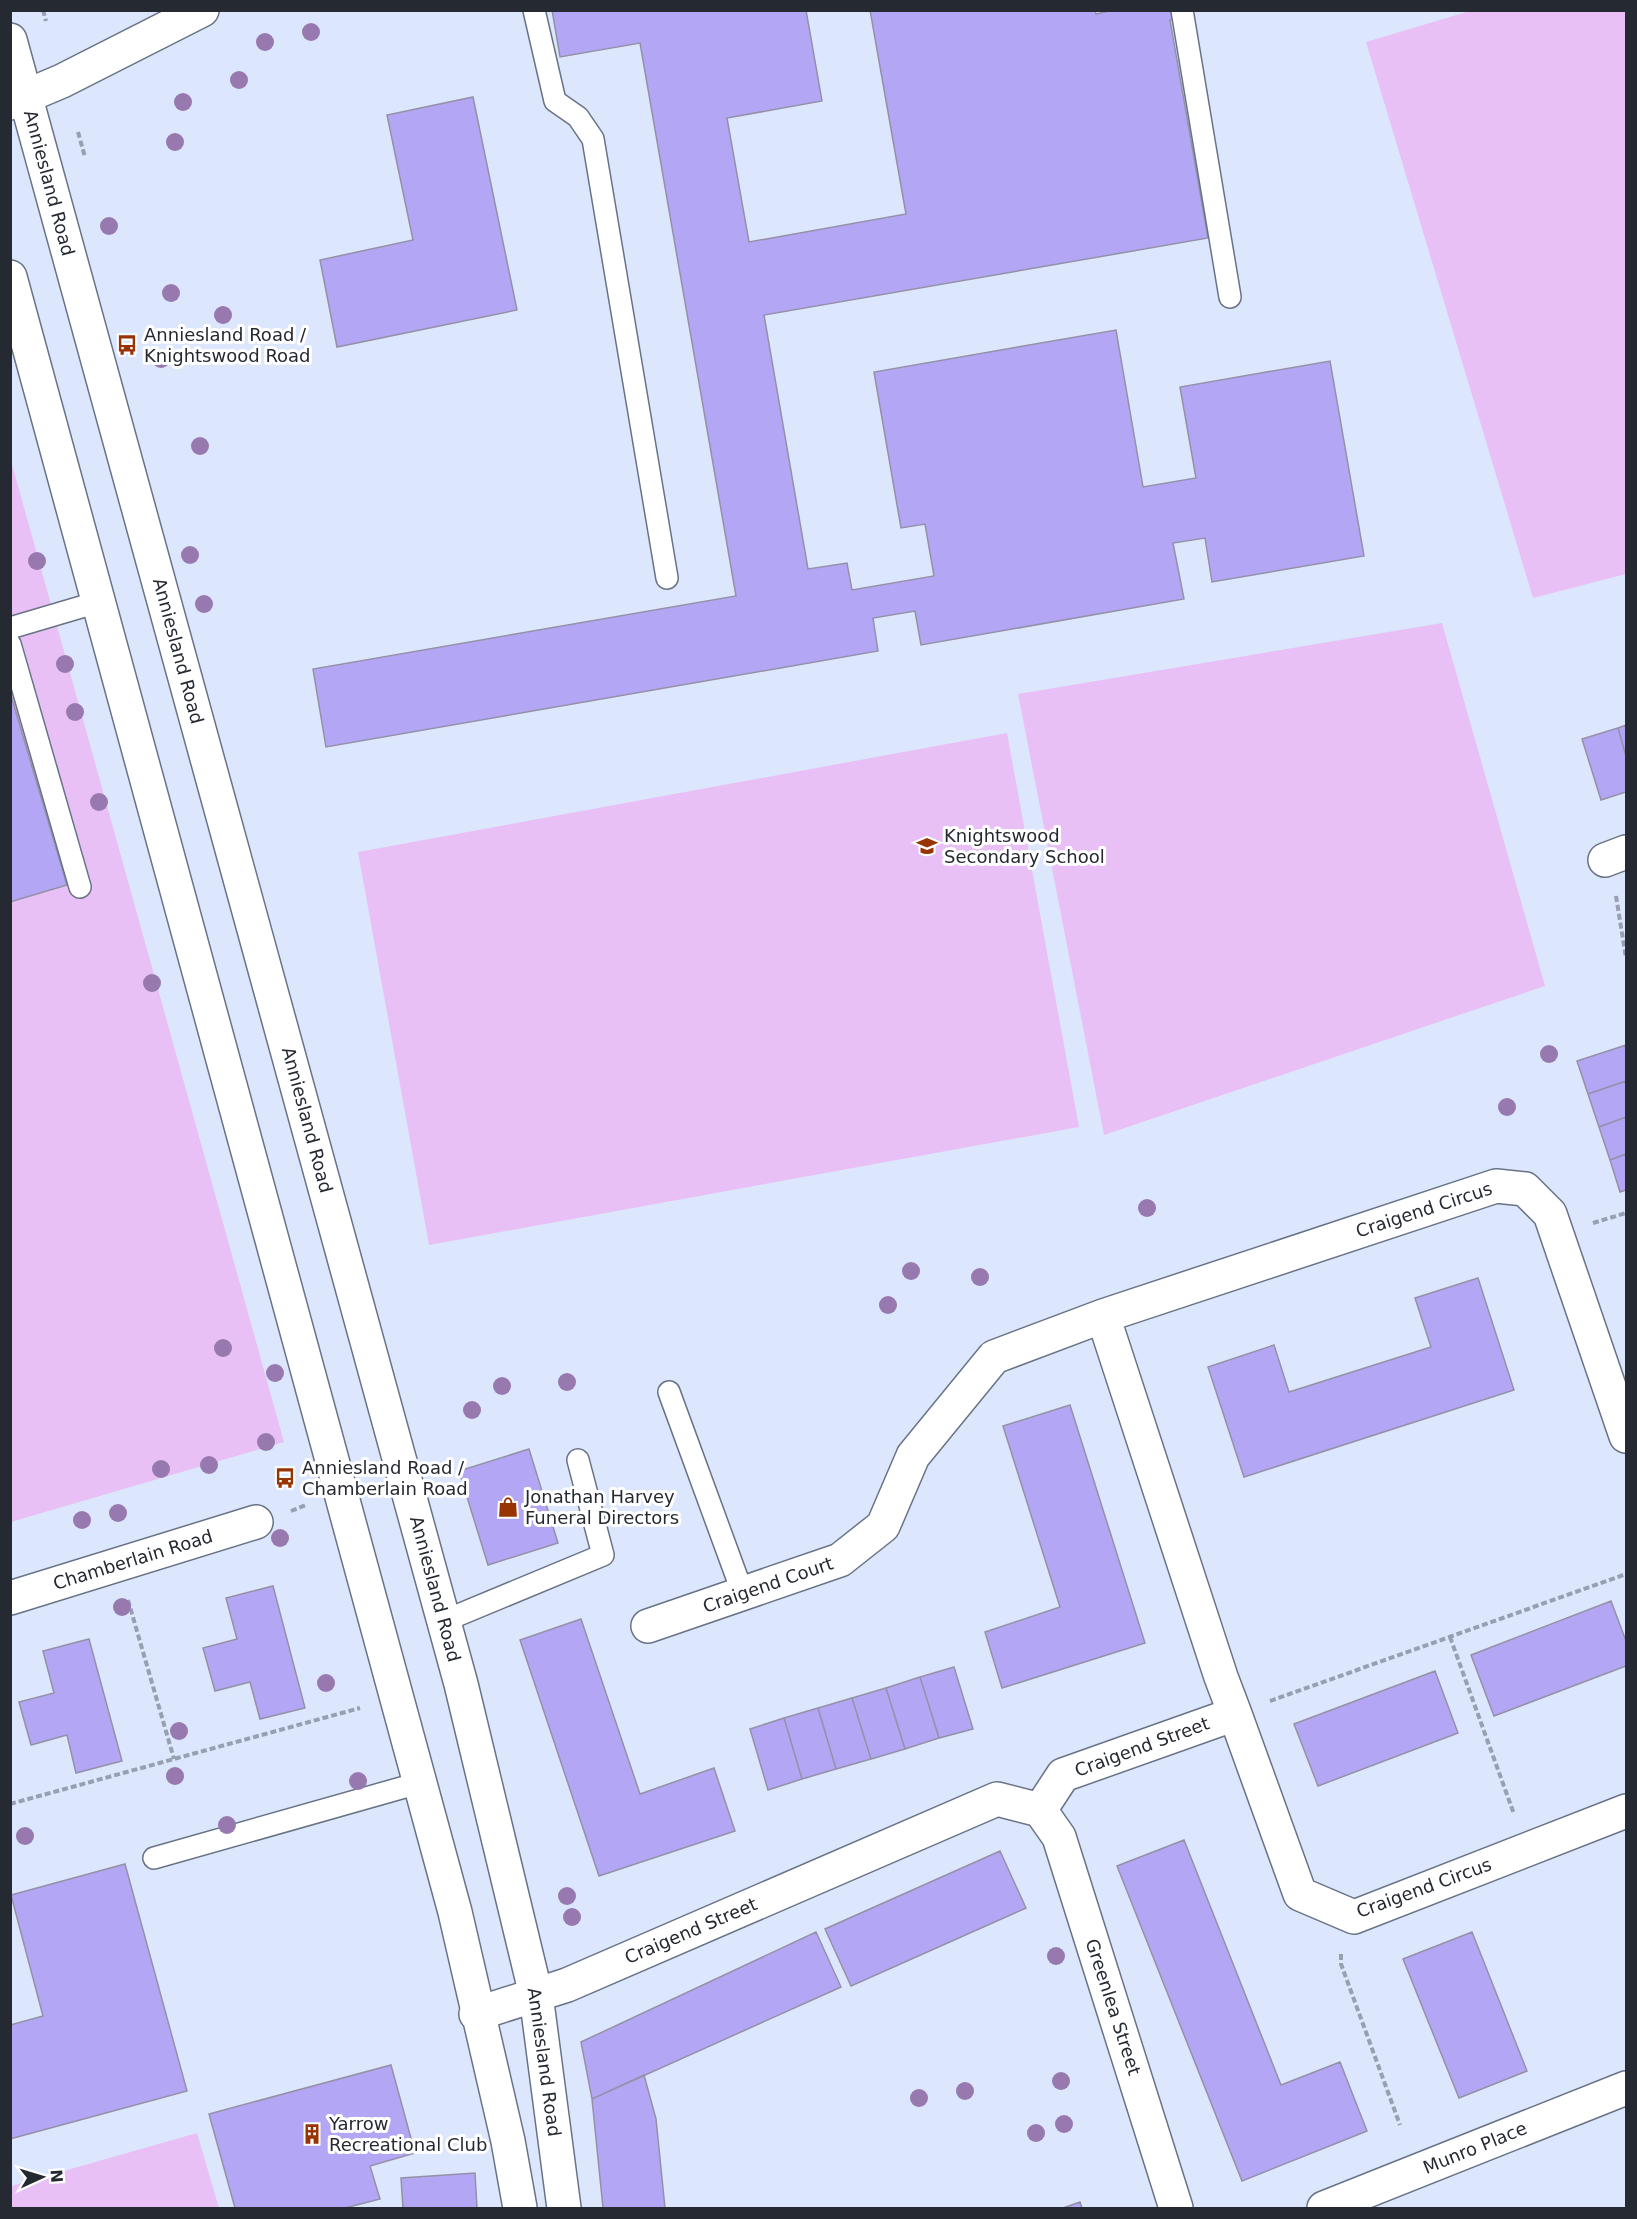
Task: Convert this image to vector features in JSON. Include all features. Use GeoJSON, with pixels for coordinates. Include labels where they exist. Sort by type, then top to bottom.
{"type":"FeatureCollection","features":[{"type":"Feature","properties":{"kind":"street"},"geometry":{"type":"LineString","coordinates":[[18,100],[202,10]]}},
{"type":"Feature","properties":{"kind":"street","name":"Anniesland Road"},"geometry":{"type":"LineString","coordinates":[[10,39],[18,100],[444,1621],[536,1995],[564,2208]]}},
{"type":"Feature","properties":{"kind":"street"},"geometry":{"type":"LineString","coordinates":[[10,277],[454,1912],[508,2141],[520,2208]]}},
{"type":"Feature","properties":{"kind":"street","name":"Craigend Circus"},"geometry":{"type":"LineString","coordinates":[[1103,1316],[1496,1186],[1524,1189],[1550,1214],[1626,1436]]}},
{"type":"Feature","properties":{"kind":"street"},"geometry":{"type":"LineString","coordinates":[[1103,1316],[1235,1714]]}},
{"type":"Feature","properties":{"kind":"street","name":"Craigend Court"},"geometry":{"type":"LineString","coordinates":[[648,1626],[840,1560],[883,1526],[914,1456],[994,1357],[1103,1316]]}},
{"type":"Feature","properties":{"kind":"street","name":"Chamberlain Road"},"geometry":{"type":"LineString","coordinates":[[10,1598],[256,1522]]}},
{"type":"Feature","properties":{"kind":"street","name":"Craigend Circus"},"geometry":{"type":"LineString","coordinates":[[1235,1714],[1300,1894],[1354,1917],[1626,1811]]}},
{"type":"Feature","properties":{"kind":"street","name":"Craigend Street"},"geometry":{"type":"LineString","coordinates":[[477,2014],[567,1985],[997,1799],[1040,1810],[1063,1775],[1235,1714]]}},
{"type":"Feature","properties":{"kind":"street","name":"Greenlea Street"},"geometry":{"type":"LineString","coordinates":[[1040,1810],[1059,1837],[1176,2208]]}},
{"type":"Feature","properties":{"kind":"street","name":"Munro Place"},"geometry":{"type":"LineString","coordinates":[[1324,2208],[1626,2088]]}},
{"type":"Feature","properties":{"kind":"lane"},"geometry":{"type":"LineString","coordinates":[[534,10],[555,101],[578,117],[593,139],[667,578]]}},
{"type":"Feature","properties":{"kind":"lane"},"geometry":{"type":"LineString","coordinates":[[1182,10],[1230,297]]}},
{"type":"Feature","properties":{"kind":"lane"},"geometry":{"type":"LineString","coordinates":[[10,628],[98,602]]}},
{"type":"Feature","properties":{"kind":"lane"},"geometry":{"type":"LineString","coordinates":[[10,644],[80,887]]}},
{"type":"Feature","properties":{"kind":"lane"},"geometry":{"type":"LineString","coordinates":[[669,1392],[743,1594]]}},
{"type":"Feature","properties":{"kind":"lane"},"geometry":{"type":"LineString","coordinates":[[444,1621],[603,1555],[578,1460]]}},
{"type":"Feature","properties":{"kind":"lane"},"geometry":{"type":"LineString","coordinates":[[154,1858],[419,1783]]}},
{"type":"Feature","properties":{"kind":"path"},"geometry":{"type":"LineString","coordinates":[[1616,856],[1626,958]]}},
{"type":"Feature","properties":{"kind":"path"},"geometry":{"type":"LineString","coordinates":[[256,1522],[339,1494]]}},
{"type":"Feature","properties":{"kind":"path"},"geometry":{"type":"LineString","coordinates":[[118,1565],[174,1759]]}},
{"type":"Feature","properties":{"kind":"path"},"geometry":{"type":"LineString","coordinates":[[1235,1714],[1626,1574]]}},
{"type":"Feature","properties":{"kind":"path"},"geometry":{"type":"LineString","coordinates":[[1450,1637],[1527,1850]]}},
{"type":"Feature","properties":{"kind":"path"},"geometry":{"type":"LineString","coordinates":[[10,1804],[395,1698]]}},
{"type":"Feature","properties":{"kind":"path"},"geometry":{"type":"LineString","coordinates":[[1340,1911],[1341,1964],[1400,2125]]}},
{"type":"Feature","properties":{"kind":"shaded area"},"geometry":{"type":"Polygon","coordinates":[[[1470,11],[1626,11],[1626,574],[1533,598],[1366,42],[1470,11]]]}},
{"type":"Feature","properties":{"kind":"shaded area"},"geometry":{"type":"Polygon","coordinates":[[[10,457],[284,1442],[11,1522],[10,1522],[10,457]]]}},
{"type":"Feature","properties":{"kind":"shaded area"},"geometry":{"type":"Polygon","coordinates":[[[1442,623],[1545,986],[1104,1135],[1018,694],[1442,623]]]}},
{"type":"Feature","properties":{"kind":"shaded area"},"geometry":{"type":"Polygon","coordinates":[[[1007,733],[1079,1127],[429,1245],[358,852],[1007,733]]]}},
{"type":"Feature","properties":{"kind":"shaded area"},"geometry":{"type":"Polygon","coordinates":[[[197,2133],[219,2208],[11,2208],[11,2186],[197,2133]]]}},
{"type":"Feature","properties":{"kind":"building"},"geometry":{"type":"Polygon","coordinates":[[[552,10],[806,10],[822,101],[727,118],[749,242],[906,214],[870,10],[1095,10],[1096,14],[1113,10],[1171,10],[1173,20],[1170,20],[1208,238],[764,315],[808,569],[847,563],[852,590],[934,576],[925,524],[901,528],[874,372],[1116,330],[1143,487],[1196,478],[1180,387],[1330,361],[1364,556],[1212,582],[1205,538],[1173,543],[1184,599],[921,645],[915,611],[873,618],[878,651],[326,747],[313,669],[736,596],[640,43],[560,57],[552,10]]]}},
{"type":"Feature","properties":{"kind":"building"},"geometry":{"type":"Polygon","coordinates":[[[473,97],[517,310],[337,347],[320,260],[413,240],[387,115],[473,97]]]}},
{"type":"Feature","properties":{"kind":"building"},"geometry":{"type":"Polygon","coordinates":[[[10,692],[67,885],[10,902],[10,692]]]}},
{"type":"Feature","properties":{"kind":"building"},"geometry":{"type":"Polygon","coordinates":[[[1626,725],[1626,756],[1618,728],[1626,725]]]}},
{"type":"Feature","properties":{"kind":"building"},"geometry":{"type":"Polygon","coordinates":[[[1618,728],[1626,756],[1626,792],[1601,800],[1582,739],[1618,728]]]}},
{"type":"Feature","properties":{"kind":"building"},"geometry":{"type":"Polygon","coordinates":[[[1626,1045],[1626,1081],[1588,1094],[1577,1061],[1626,1045]]]}},
{"type":"Feature","properties":{"kind":"building"},"geometry":{"type":"Polygon","coordinates":[[[1626,1081],[1626,1117],[1599,1127],[1588,1094],[1626,1081]]]}},
{"type":"Feature","properties":{"kind":"building"},"geometry":{"type":"Polygon","coordinates":[[[1626,1117],[1626,1154],[1610,1160],[1599,1127],[1626,1117]]]}},
{"type":"Feature","properties":{"kind":"building"},"geometry":{"type":"Polygon","coordinates":[[[1626,1154],[1626,1190],[1620,1192],[1610,1160],[1626,1154]]]}},
{"type":"Feature","properties":{"kind":"building"},"geometry":{"type":"Polygon","coordinates":[[[1478,1278],[1514,1390],[1244,1477],[1208,1367],[1274,1345],[1289,1392],[1431,1347],[1415,1298],[1478,1278]]]}},
{"type":"Feature","properties":{"kind":"building"},"geometry":{"type":"Polygon","coordinates":[[[1070,1405],[1145,1643],[1002,1688],[985,1632],[1060,1607],[1003,1426],[1070,1405]]]}},
{"type":"Feature","properties":{"kind":"building","name":"Jonathan Harvey Funeral Directors"},"geometry":{"type":"Polygon","coordinates":[[[529,1449],[558,1543],[488,1565],[459,1471],[529,1449]]]}},
{"type":"Feature","properties":{"kind":"building"},"geometry":{"type":"Polygon","coordinates":[[[273,1586],[305,1708],[260,1719],[250,1682],[215,1691],[203,1648],[237,1639],[226,1598],[273,1586]]]}},
{"type":"Feature","properties":{"kind":"building"},"geometry":{"type":"Polygon","coordinates":[[[1611,1601],[1626,1641],[1626,1666],[1494,1716],[1471,1655],[1611,1601]]]}},
{"type":"Feature","properties":{"kind":"building"},"geometry":{"type":"Polygon","coordinates":[[[581,1619],[640,1794],[714,1768],[735,1831],[599,1876],[520,1640],[581,1619]]]}},
{"type":"Feature","properties":{"kind":"building"},"geometry":{"type":"Polygon","coordinates":[[[89,1639],[122,1761],[76,1773],[67,1735],[31,1745],[19,1702],[54,1693],[43,1651],[89,1639]]]}},
{"type":"Feature","properties":{"kind":"building"},"geometry":{"type":"Polygon","coordinates":[[[954,1667],[973,1729],[939,1738],[920,1677],[954,1667]]]}},
{"type":"Feature","properties":{"kind":"building"},"geometry":{"type":"Polygon","coordinates":[[[1435,1671],[1458,1733],[1318,1786],[1294,1724],[1435,1671]]]}},
{"type":"Feature","properties":{"kind":"building"},"geometry":{"type":"Polygon","coordinates":[[[920,1677],[939,1738],[905,1749],[886,1688],[920,1677]]]}},
{"type":"Feature","properties":{"kind":"building"},"geometry":{"type":"Polygon","coordinates":[[[886,1688],[905,1749],[871,1759],[852,1698],[886,1688]]]}},
{"type":"Feature","properties":{"kind":"building"},"geometry":{"type":"Polygon","coordinates":[[[852,1698],[871,1759],[836,1769],[818,1708],[852,1698]]]}},
{"type":"Feature","properties":{"kind":"building"},"geometry":{"type":"Polygon","coordinates":[[[818,1708],[836,1769],[802,1779],[784,1718],[818,1708]]]}},
{"type":"Feature","properties":{"kind":"building"},"geometry":{"type":"Polygon","coordinates":[[[784,1718],[802,1779],[768,1790],[750,1729],[784,1718]]]}},
{"type":"Feature","properties":{"kind":"building"},"geometry":{"type":"Polygon","coordinates":[[[1184,1840],[1281,2085],[1340,2062],[1367,2131],[1242,2181],[1117,1866],[1184,1840]]]}},
{"type":"Feature","properties":{"kind":"building"},"geometry":{"type":"Polygon","coordinates":[[[1000,1851],[1026,1908],[851,1986],[825,1929],[1000,1851]]]}},
{"type":"Feature","properties":{"kind":"building"},"geometry":{"type":"Polygon","coordinates":[[[125,1864],[187,2091],[10,2139],[10,2025],[43,2016],[11,1895],[125,1864]]]}},
{"type":"Feature","properties":{"kind":"building"},"geometry":{"type":"Polygon","coordinates":[[[816,1932],[841,1987],[592,2099],[581,2042],[816,1932]]]}},
{"type":"Feature","properties":{"kind":"building"},"geometry":{"type":"Polygon","coordinates":[[[1472,1932],[1527,2071],[1459,2098],[1403,1959],[1472,1932]]]}},
{"type":"Feature","properties":{"kind":"building","name":"Yarrow Recreational Club"},"geometry":{"type":"Polygon","coordinates":[[[391,2065],[415,2153],[370,2166],[380,2199],[345,2208],[235,2208],[209,2114],[391,2065]]]}},
{"type":"Feature","properties":{"kind":"building"},"geometry":{"type":"Polygon","coordinates":[[[644,2075],[656,2119],[665,2208],[603,2208],[592,2099],[644,2075]]]}},
{"type":"Feature","properties":{"kind":"building"},"geometry":{"type":"Polygon","coordinates":[[[475,2173],[477,2208],[403,2208],[401,2178],[475,2173]]]}},
{"type":"Feature","properties":{"kind":"building"},"geometry":{"type":"Polygon","coordinates":[[[1080,2202],[1082,2208],[1063,2208],[1080,2202]]]}},
{"type":"Feature","properties":{"kind":"place","name":"Anniesland Road / Knightswood Road"},"geometry":{"type":"Point","coordinates":[127,345]}},
{"type":"Feature","properties":{"kind":"place","name":"Knightswood Secondary School"},"geometry":{"type":"Point","coordinates":[927,846]}},
{"type":"Feature","properties":{"kind":"place","name":"Anniesland Road / Chamberlain Road"},"geometry":{"type":"Point","coordinates":[285,1478]}},
{"type":"Feature","properties":{"kind":"place","name":"Jonathan Harvey Funeral Directors"},"geometry":{"type":"Point","coordinates":[508,1507]}},
{"type":"Feature","properties":{"kind":"place","name":"Yarrow Recreational Club"},"geometry":{"type":"Point","coordinates":[312,2134]}}]}
